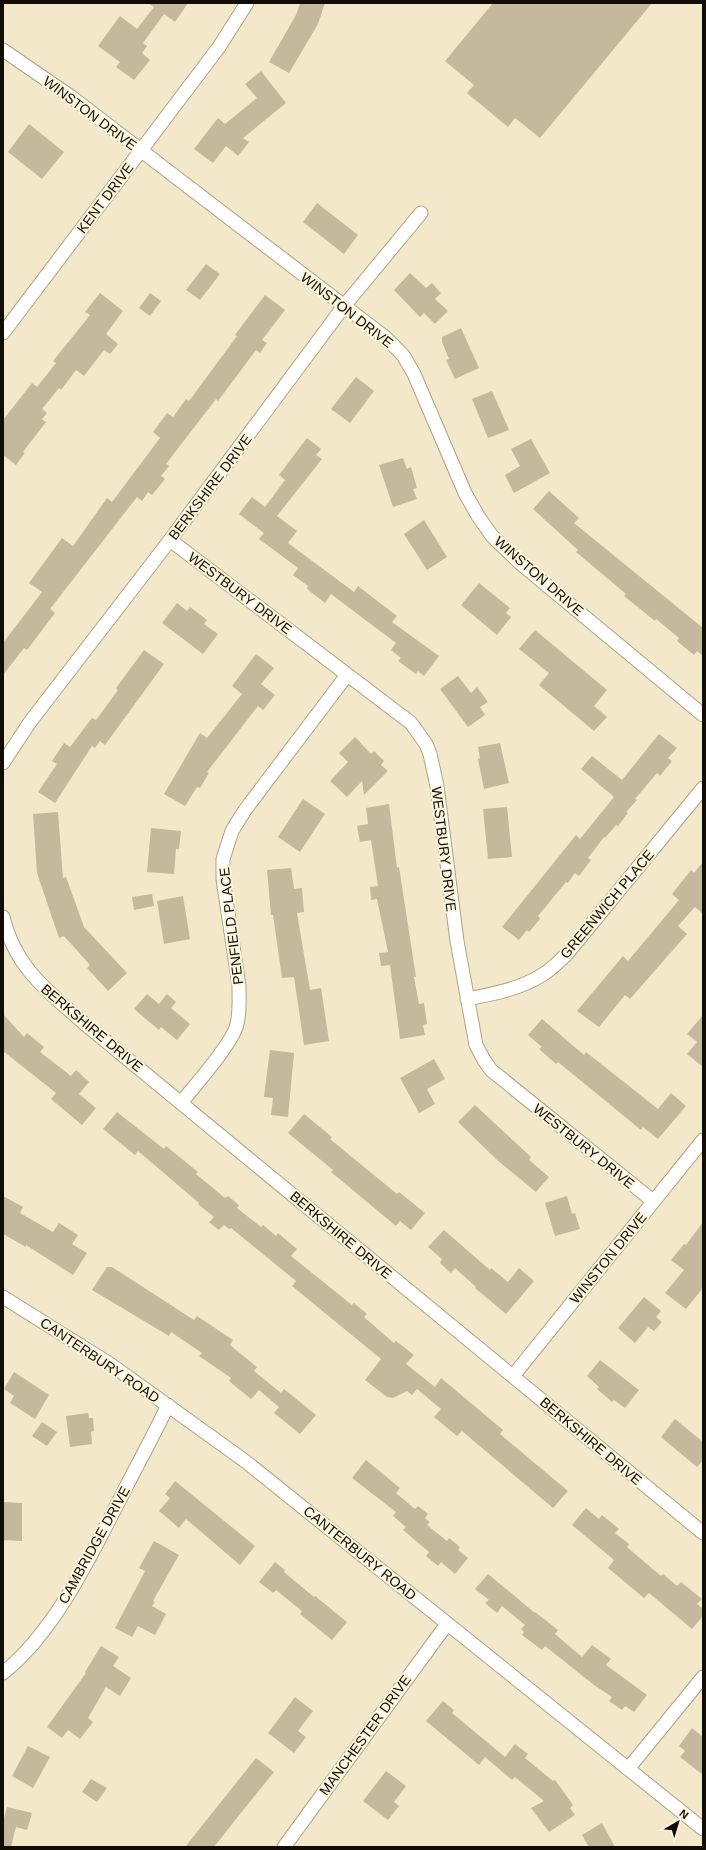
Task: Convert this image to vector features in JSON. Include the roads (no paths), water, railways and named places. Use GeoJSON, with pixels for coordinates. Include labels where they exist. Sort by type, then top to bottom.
{"type":"FeatureCollection","features":[{"type":"Feature","properties":{"kind":"street","name":"KENT DRIVE"},"geometry":{"type":"LineString","coordinates":[[3,333],[219,47],[247,3]]}},
{"type":"Feature","properties":{"kind":"street","name":"WINSTON DRIVE"},"geometry":{"type":"LineString","coordinates":[[3,50],[70,96],[386,338],[403,355],[414,374],[465,493],[478,516],[492,536],[520,563],[703,716]]}},
{"type":"Feature","properties":{"kind":"street","name":"BERKSHIRE DRIVE"},"geometry":{"type":"LineString","coordinates":[[3,764],[30,722],[170,540],[344,306],[421,213]]}},
{"type":"Feature","properties":{"kind":"street","name":"WESTBURY DRIVE"},"geometry":{"type":"LineString","coordinates":[[170,540],[410,722],[426,744],[430,754],[436,786],[456,941],[476,1045],[491,1070],[653,1201]]}},
{"type":"Feature","properties":{"kind":"street","name":"PENFIELD PLACE"},"geometry":{"type":"LineString","coordinates":[[181,1103],[232,1038],[237,1025],[240,1004],[239,986],[223,879],[223,859],[232,830],[245,810],[347,674]]}},
{"type":"Feature","properties":{"kind":"street","name":"GREENWICH PLACE"},"geometry":{"type":"LineString","coordinates":[[467,999],[503,992],[531,981],[543,975],[566,955],[703,788]]}},
{"type":"Feature","properties":{"kind":"street","name":"BERKSHIRE DRIVE"},"geometry":{"type":"LineString","coordinates":[[3,917],[8,937],[26,968],[37,982],[85,1024],[703,1533]]}},
{"type":"Feature","properties":{"kind":"street","name":"WINSTON DRIVE"},"geometry":{"type":"LineString","coordinates":[[513,1376],[703,1140]]}},
{"type":"Feature","properties":{"kind":"street","name":"CANTERBURY ROAD"},"geometry":{"type":"LineString","coordinates":[[3,1297],[110,1364],[245,1461],[703,1830]]}},
{"type":"Feature","properties":{"kind":"street","name":"CAMBRIDGE DRIVE"},"geometry":{"type":"LineString","coordinates":[[3,1673],[39,1635],[72,1589],[168,1405]]}},
{"type":"Feature","properties":{"kind":"street","name":"MANCHESTER DRIVE"},"geometry":{"type":"LineString","coordinates":[[284,1847],[447,1624]]}},
{"type":"Feature","properties":{"kind":"street"},"geometry":{"type":"LineString","coordinates":[[628,1769],[703,1677]]}}]}
